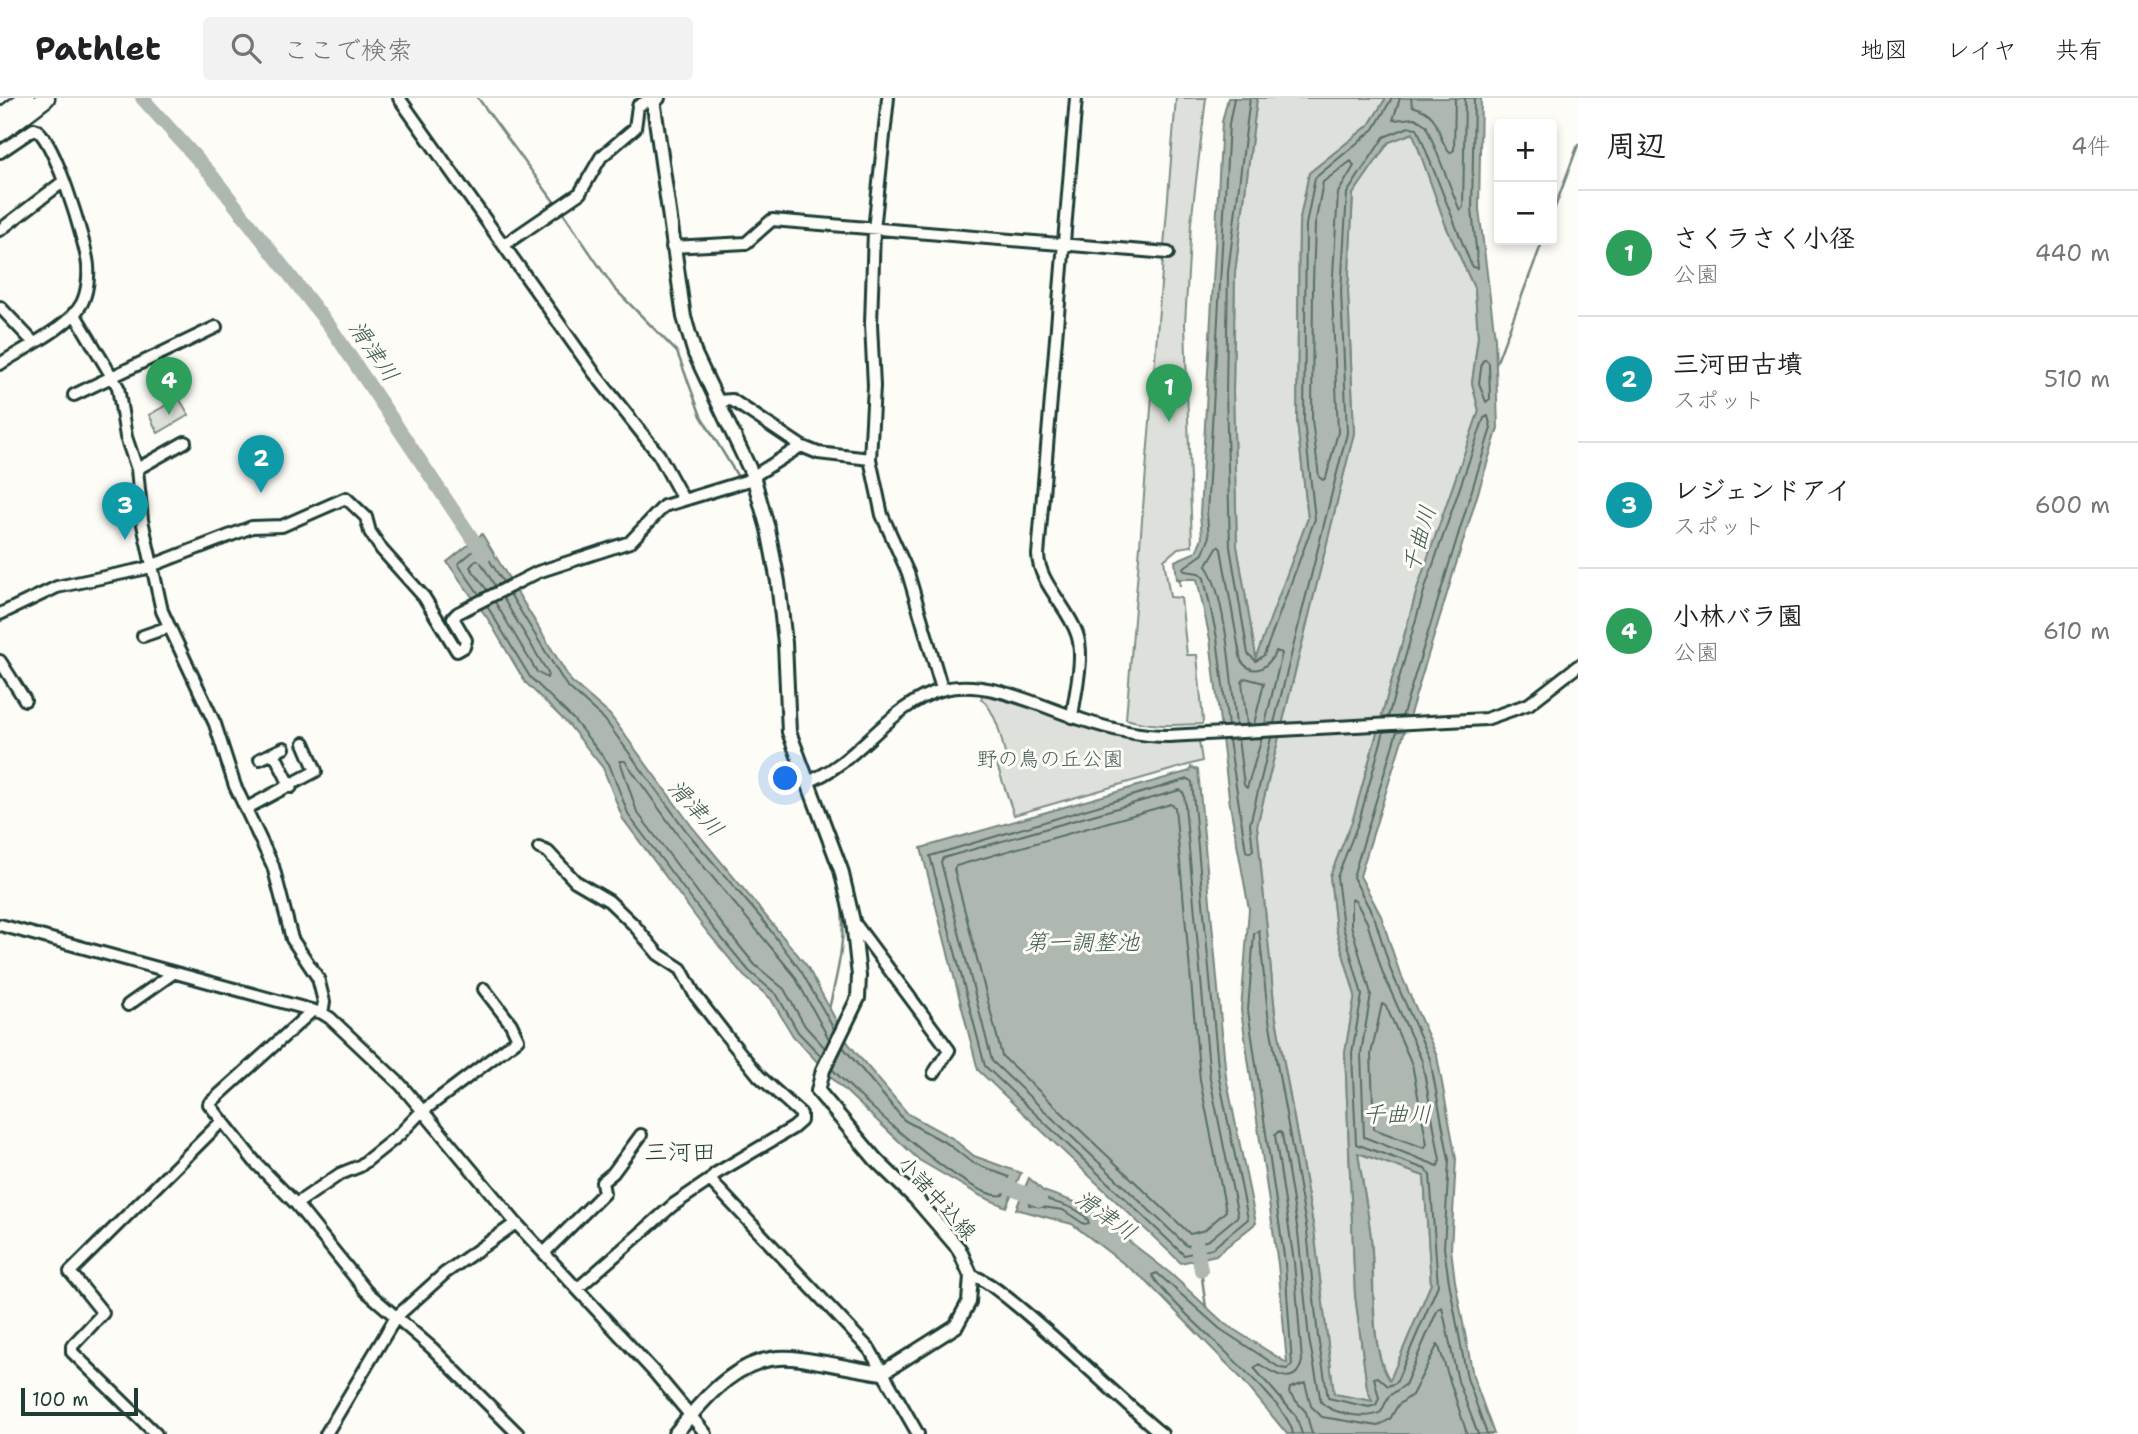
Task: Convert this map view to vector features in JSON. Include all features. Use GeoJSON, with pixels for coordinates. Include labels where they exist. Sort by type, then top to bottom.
{"type":"FeatureCollection","features":[{"type":"Feature","properties":{"kind":"highway"},"geometry":{"type":"LineString","coordinates":[[0,118],[26,98]]}},
{"type":"Feature","properties":{"kind":"highway"},"geometry":{"type":"LineString","coordinates":[[0,133],[46,98]]}},
{"type":"Feature","properties":{"kind":"main road"},"geometry":{"type":"LineString","coordinates":[[654,98],[672,247],[690,337],[753,476],[768,529],[785,643],[789,732],[841,870],[853,920]]}},
{"type":"Feature","properties":{"kind":"main road","name":"小諸中込線"},"geometry":{"type":"LineString","coordinates":[[853,920],[859,982],[857,1006],[818,1084],[822,1098],[959,1249],[971,1276]]}},
{"type":"Feature","properties":{"kind":"main road"},"geometry":{"type":"LineString","coordinates":[[675,1434],[723,1382],[763,1360],[789,1357],[882,1373],[956,1326],[969,1302],[971,1276]]}},
{"type":"Feature","properties":{"kind":"street"},"geometry":{"type":"LineString","coordinates":[[399,98],[595,374],[659,456],[683,499]]}},
{"type":"Feature","properties":{"kind":"street"},"geometry":{"type":"LineString","coordinates":[[503,245],[580,192],[601,157],[635,128],[638,106],[654,98]]}},
{"type":"Feature","properties":{"kind":"street"},"geometry":{"type":"LineString","coordinates":[[888,98],[874,230],[871,324],[874,386],[870,459],[882,515],[908,573],[942,689]]}},
{"type":"Feature","properties":{"kind":"street"},"geometry":{"type":"LineString","coordinates":[[1072,716],[1079,642],[1040,568],[1038,555],[1076,98]]}},
{"type":"Feature","properties":{"kind":"street"},"geometry":{"type":"LineString","coordinates":[[0,152],[25,134],[39,129],[50,144],[64,181],[88,264],[85,292],[74,313],[0,364]]}},
{"type":"Feature","properties":{"kind":"street"},"geometry":{"type":"LineString","coordinates":[[0,230],[64,181]]}},
{"type":"Feature","properties":{"kind":"street"},"geometry":{"type":"LineString","coordinates":[[672,247],[747,243],[772,220],[1168,253]]}},
{"type":"Feature","properties":{"kind":"street"},"geometry":{"type":"LineString","coordinates":[[0,307],[34,343]]}},
{"type":"Feature","properties":{"kind":"street"},"geometry":{"type":"LineString","coordinates":[[74,313],[118,387],[126,437],[137,469],[151,564],[162,611],[215,724],[225,761],[273,866],[292,939],[321,985],[324,1007],[209,1104],[255,1162],[296,1203],[366,1292],[396,1317],[517,1434]]}},
{"type":"Feature","properties":{"kind":"street"},"geometry":{"type":"LineString","coordinates":[[74,395],[111,374],[216,327]]}},
{"type":"Feature","properties":{"kind":"street"},"geometry":{"type":"LineString","coordinates":[[718,401],[733,400],[801,446],[818,453],[870,459]]}},
{"type":"Feature","properties":{"kind":"street"},"geometry":{"type":"LineString","coordinates":[[137,469],[185,442]]}},
{"type":"Feature","properties":{"kind":"street"},"geometry":{"type":"LineString","coordinates":[[0,614],[57,587],[102,580],[192,552],[248,528],[282,526],[346,498],[366,517],[370,532],[382,550],[424,597],[457,652],[464,648],[466,640],[453,618],[457,613],[538,572],[630,542],[664,506],[717,492],[753,476],[801,446]]}},
{"type":"Feature","properties":{"kind":"street"},"geometry":{"type":"LineString","coordinates":[[143,636],[169,627]]}},
{"type":"Feature","properties":{"kind":"street"},"geometry":{"type":"LineString","coordinates":[[0,661],[25,700]]}},
{"type":"Feature","properties":{"kind":"street"},"geometry":{"type":"LineString","coordinates":[[807,782],[835,768],[908,707],[942,689],[982,689],[1140,735],[1210,734],[1486,719],[1520,709],[1578,666]]}},
{"type":"Feature","properties":{"kind":"street"},"geometry":{"type":"LineString","coordinates":[[247,808],[316,771],[304,743]]}},
{"type":"Feature","properties":{"kind":"street"},"geometry":{"type":"LineString","coordinates":[[260,758],[279,750],[291,786]]}},
{"type":"Feature","properties":{"kind":"street"},"geometry":{"type":"LineString","coordinates":[[539,848],[548,852],[575,881],[609,901],[662,958],[681,969],[699,1001],[760,1076],[801,1114],[801,1121],[793,1128],[715,1174],[673,1205],[577,1289]]}},
{"type":"Feature","properties":{"kind":"street"},"geometry":{"type":"LineString","coordinates":[[853,920],[949,1050],[934,1073]]}},
{"type":"Feature","properties":{"kind":"street"},"geometry":{"type":"LineString","coordinates":[[0,925],[317,1012],[401,1085],[516,1223],[691,1414],[706,1434]]}},
{"type":"Feature","properties":{"kind":"street"},"geometry":{"type":"LineString","coordinates":[[128,1005],[172,974]]}},
{"type":"Feature","properties":{"kind":"street"},"geometry":{"type":"LineString","coordinates":[[296,1203],[340,1174],[359,1166],[399,1135],[420,1113],[425,1113],[519,1039],[512,1024],[484,989]]}},
{"type":"Feature","properties":{"kind":"street"},"geometry":{"type":"LineString","coordinates":[[156,1434],[72,1352],[72,1346],[103,1313],[69,1272],[222,1121]]}},
{"type":"Feature","properties":{"kind":"street"},"geometry":{"type":"LineString","coordinates":[[545,1252],[604,1193],[602,1182],[617,1168],[641,1135]]}},
{"type":"Feature","properties":{"kind":"street"},"geometry":{"type":"LineString","coordinates":[[710,1180],[870,1350],[918,1434]]}},
{"type":"Feature","properties":{"kind":"street"},"geometry":{"type":"LineString","coordinates":[[326,1434],[396,1317],[445,1273],[516,1223]]}},
{"type":"Feature","properties":{"kind":"street"},"geometry":{"type":"LineString","coordinates":[[971,1276],[981,1276],[1004,1295],[1132,1411],[1162,1434]]}},
{"type":"Feature","properties":{"kind":"green space"},"geometry":{"type":"Polygon","coordinates":[[[1176,98],[1206,98],[1191,223],[1185,323],[1192,546],[1178,548],[1164,560],[1170,597],[1181,598],[1187,655],[1197,655],[1203,721],[1202,724],[1164,725],[1126,719],[1176,98]]]}},
{"type":"Feature","properties":{"kind":"green space"},"geometry":{"type":"Polygon","coordinates":[[[1257,98],[1386,98],[1369,125],[1309,173],[1299,224],[1297,422],[1308,518],[1256,659],[1237,546],[1233,392],[1235,272],[1257,98]]]}},
{"type":"Feature","properties":{"kind":"green space"},"geometry":{"type":"Polygon","coordinates":[[[1413,133],[1446,226],[1475,290],[1478,337],[1472,383],[1479,411],[1418,586],[1353,819],[1330,876],[1336,929],[1355,995],[1345,1052],[1355,1295],[1367,1387],[1373,1401],[1334,1394],[1314,1230],[1275,1013],[1257,826],[1354,433],[1348,291],[1353,194],[1389,142],[1413,133]]]}},
{"type":"Feature","properties":{"kind":"green space"},"geometry":{"type":"Polygon","coordinates":[[[179,398],[189,415],[158,433],[149,415],[179,398]]]}},
{"type":"Feature","properties":{"kind":"green space","name":"野の鳥の丘公園"},"geometry":{"type":"Polygon","coordinates":[[[983,694],[1128,738],[1199,741],[1202,761],[1014,815],[996,762],[1006,758],[1003,743],[991,710],[981,699],[983,694]]]}},
{"type":"Feature","properties":{"kind":"green space"},"geometry":{"type":"Polygon","coordinates":[[[1358,1153],[1424,1176],[1431,1284],[1390,1381],[1378,1351],[1371,1238],[1358,1153]]]}},
{"type":"Feature","properties":{"kind":"water","name":"千曲川"},"geometry":{"type":"Polygon","coordinates":[[[1228,98],[1257,98],[1235,272],[1233,392],[1237,546],[1256,657],[1308,518],[1297,422],[1299,224],[1309,173],[1369,125],[1386,98],[1481,98],[1479,209],[1495,338],[1498,428],[1360,876],[1381,916],[1398,968],[1437,1056],[1456,1159],[1451,1249],[1455,1281],[1473,1376],[1494,1434],[1287,1434],[1241,1378],[1145,1280],[1072,1224],[1016,1209],[1029,1178],[1043,1191],[1083,1205],[1171,1274],[1225,1324],[1287,1363],[1278,1264],[1241,1010],[1249,909],[1230,805],[1210,639],[1197,579],[1177,579],[1175,561],[1196,552],[1202,538],[1200,514],[1222,122],[1228,98]],[[1413,133],[1389,142],[1353,194],[1348,291],[1354,433],[1257,826],[1275,1013],[1314,1230],[1334,1394],[1372,1401],[1367,1388],[1355,1295],[1345,1052],[1355,995],[1336,929],[1330,876],[1353,819],[1418,586],[1479,411],[1472,383],[1478,337],[1475,290],[1446,226],[1413,133]],[[1358,1153],[1371,1238],[1375,1332],[1383,1367],[1390,1380],[1431,1284],[1424,1176],[1358,1153]]]}},
{"type":"Feature","properties":{"kind":"water"},"geometry":{"type":"Polygon","coordinates":[[[482,534],[571,681],[610,715],[693,828],[807,966],[848,1043],[862,1060],[908,1114],[952,1138],[974,1156],[1021,1173],[1006,1207],[981,1196],[919,1160],[835,1081],[793,1036],[771,999],[744,976],[704,928],[623,819],[603,768],[568,724],[525,682],[488,619],[447,562],[482,534]]]}},
{"type":"Feature","properties":{"kind":"water","name":"第一調整池"},"geometry":{"type":"Polygon","coordinates":[[[1191,767],[1198,770],[1226,1077],[1256,1223],[1216,1255],[1181,1263],[978,1070],[921,848],[1190,771],[1191,767]]]}},
{"type":"Feature","properties":{"kind":"waterway","name":"滑津川"},"geometry":{"type":"LineString","coordinates":[[142,98],[210,173],[331,328],[484,556]]}},
{"type":"Feature","properties":{"kind":"waterway"},"geometry":{"type":"LineString","coordinates":[[478,98],[555,203]]}},
{"type":"Feature","properties":{"kind":"waterway"},"geometry":{"type":"LineString","coordinates":[[1557,202],[1578,145]]}},
{"type":"Feature","properties":{"kind":"waterway"},"geometry":{"type":"LineString","coordinates":[[561,210],[614,288],[677,352],[701,416],[738,477]]}},
{"type":"Feature","properties":{"kind":"waterway"},"geometry":{"type":"LineString","coordinates":[[1496,364],[1541,245]]}},
{"type":"Feature","properties":{"kind":"waterway"},"geometry":{"type":"LineString","coordinates":[[1179,579],[1180,585]]}},
{"type":"Feature","properties":{"kind":"waterway"},"geometry":{"type":"LineString","coordinates":[[782,730],[832,862],[842,908],[841,946],[829,1009]]}},
{"type":"Feature","properties":{"kind":"waterway","name":"滑津川"},"geometry":{"type":"LineString","coordinates":[[998,1182],[1040,1200]]}},
{"type":"Feature","properties":{"kind":"waterway","name":"第一調整池"},"geometry":{"type":"LineString","coordinates":[[1196,1241],[1201,1270]]}},
{"type":"Feature","properties":{"kind":"waterway"},"geometry":{"type":"LineString","coordinates":[[1201,1270],[1206,1308]]}},
{"type":"Feature","properties":{"kind":"place","name":"小林バラ園"},"geometry":{"type":"Point","coordinates":[169,415]}},
{"type":"Feature","properties":{"kind":"place","name":"さくラさく小径"},"geometry":{"type":"Point","coordinates":[1169,422]}},
{"type":"Feature","properties":{"kind":"place","name":"三河田古墳"},"geometry":{"type":"Point","coordinates":[261,493]}},
{"type":"Feature","properties":{"kind":"place","name":"レジェンドアイ"},"geometry":{"type":"Point","coordinates":[125,540]}},
{"type":"Feature","properties":{"kind":"district","name":"三河田"},"geometry":{"type":"Point","coordinates":[680,1152]}}]}
